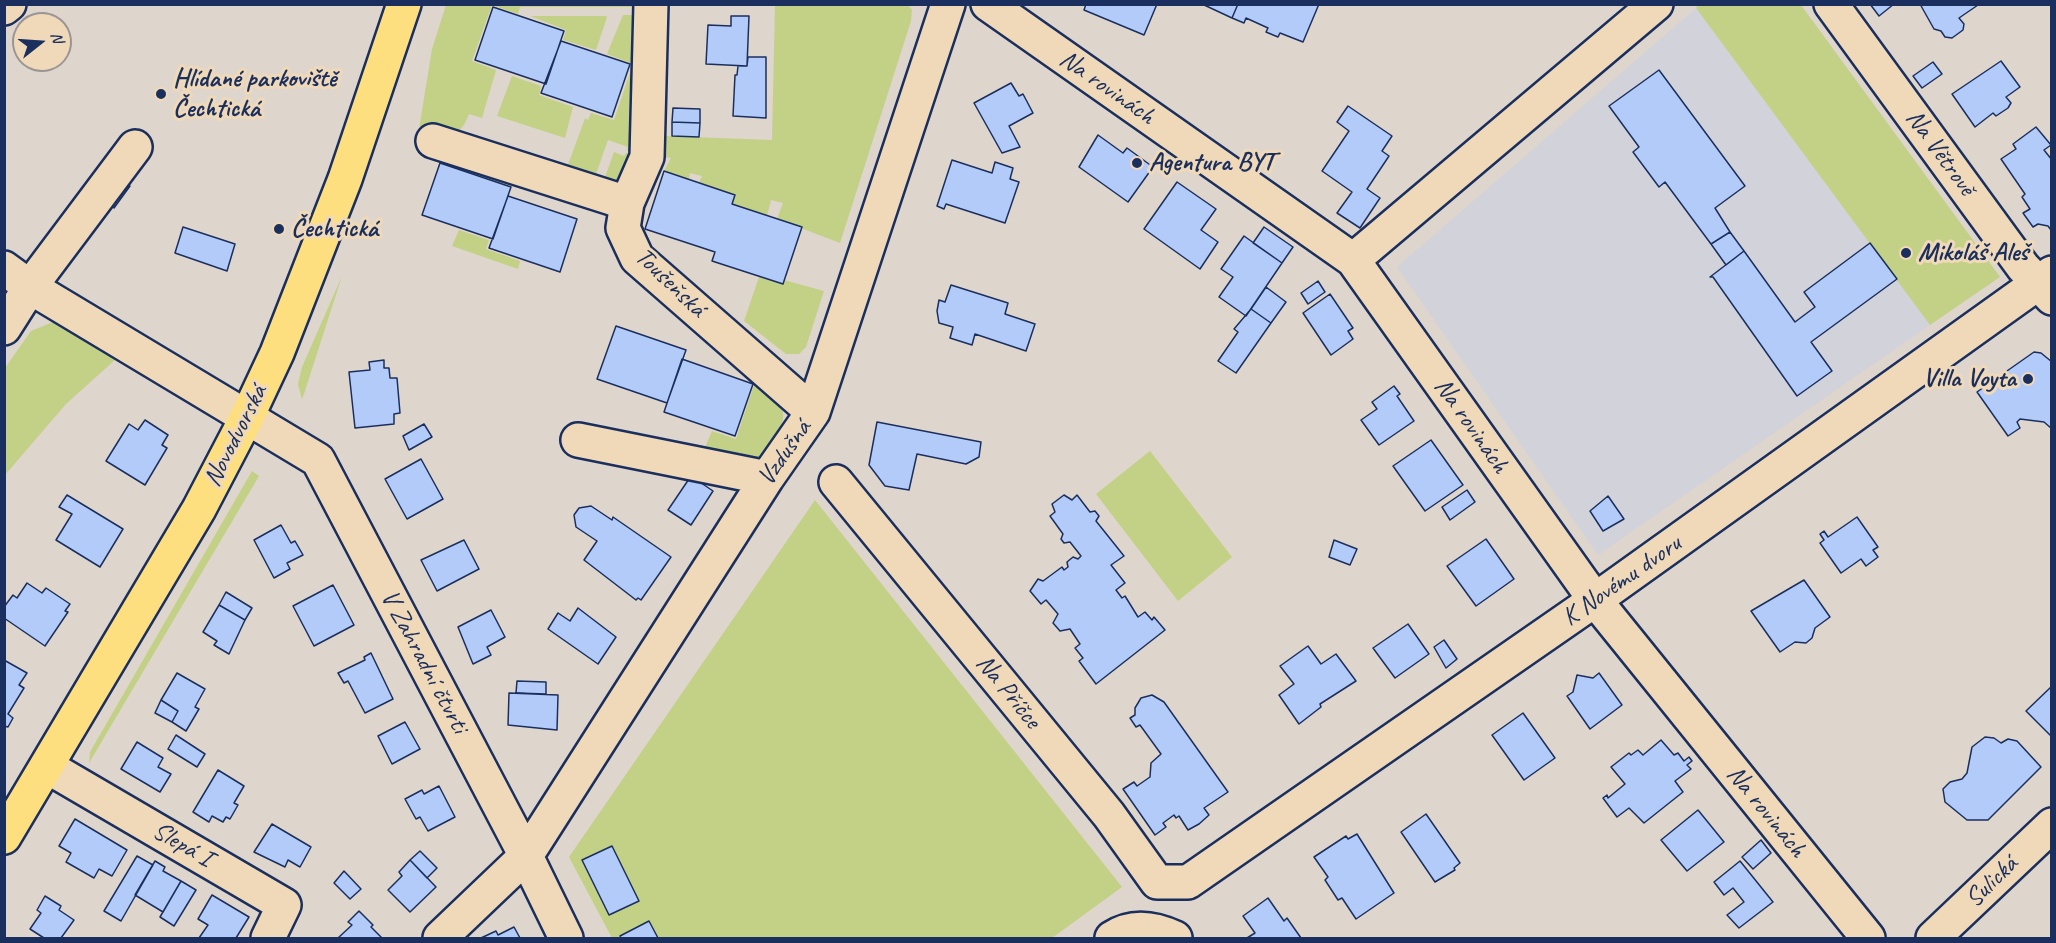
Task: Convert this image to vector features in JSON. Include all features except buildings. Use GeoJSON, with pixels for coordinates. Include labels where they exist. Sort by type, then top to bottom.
{"type":"FeatureCollection","features":[{"type":"Feature","properties":{"kind":"main road","name":"Novodvorská"},"geometry":{"type":"LineString","coordinates":[[4,837],[48,767],[199,509],[247,417],[277,353],[345,179],[404,4]]}},
{"type":"Feature","properties":{"kind":"street"},"geometry":{"type":"LineString","coordinates":[[4,8],[9,4]]}},
{"type":"Feature","properties":{"kind":"street","name":"Toušeňská"},"geometry":{"type":"LineString","coordinates":[[651,4],[647,157],[627,203],[623,228],[637,258],[813,412]]}},
{"type":"Feature","properties":{"kind":"street","name":"Vzdušná"},"geometry":{"type":"LineString","coordinates":[[526,856],[767,478],[813,412],[948,4]]}},
{"type":"Feature","properties":{"kind":"street","name":"Na rovinách"},"geometry":{"type":"LineString","coordinates":[[988,4],[1353,260],[1595,600],[1868,939]]}},
{"type":"Feature","properties":{"kind":"street"},"geometry":{"type":"LineString","coordinates":[[1353,260],[1656,4]]}},
{"type":"Feature","properties":{"kind":"street","name":"Na Větrově"},"geometry":{"type":"LineString","coordinates":[[1831,4],[2041,280]]}},
{"type":"Feature","properties":{"kind":"street"},"geometry":{"type":"LineString","coordinates":[[433,141],[627,203]]}},
{"type":"Feature","properties":{"kind":"street"},"geometry":{"type":"LineString","coordinates":[[4,328],[17,278],[135,147]]}},
{"type":"Feature","properties":{"kind":"street"},"geometry":{"type":"LineString","coordinates":[[17,278],[247,417]]}},
{"type":"Feature","properties":{"kind":"street","name":"K Novému dvoru"},"geometry":{"type":"LineString","coordinates":[[1188,882],[1595,600],[2041,280]]}},
{"type":"Feature","properties":{"kind":"street","name":"V Zahradní čtvrti"},"geometry":{"type":"LineString","coordinates":[[247,417],[318,460],[526,856],[566,939]]}},
{"type":"Feature","properties":{"kind":"street"},"geometry":{"type":"LineString","coordinates":[[578,440],[767,478]]}},
{"type":"Feature","properties":{"kind":"street","name":"Na Příčce"},"geometry":{"type":"LineString","coordinates":[[836,482],[1108,815],[1157,882],[1188,882]]}},
{"type":"Feature","properties":{"kind":"street","name":"Slepá I"},"geometry":{"type":"LineString","coordinates":[[48,767],[284,905],[268,939]]}},
{"type":"Feature","properties":{"kind":"street","name":"Sulická"},"geometry":{"type":"LineString","coordinates":[[1933,939],[2052,825]]}},
{"type":"Feature","properties":{"kind":"street"},"geometry":{"type":"LineString","coordinates":[[440,939],[526,856]]}},
{"type":"Feature","properties":{"kind":"street"},"geometry":{"type":"LineString","coordinates":[[1112,939],[1123,931],[1157,929],[1175,939]]}},
{"type":"Feature","properties":{"kind":"shaded area"},"geometry":{"type":"Polygon","coordinates":[[[1696,8],[1930,325],[1598,555],[1397,267],[1696,8]]]}},
{"type":"Feature","properties":{"kind":"green space"},"geometry":{"type":"Polygon","coordinates":[[[907,4],[912,10],[911,21],[840,243],[777,219],[783,203],[771,200],[767,216],[732,204],[735,195],[699,183],[702,176],[690,173],[689,179],[664,171],[671,158],[666,157],[665,136],[772,140],[775,5],[907,4]]]}},
{"type":"Feature","properties":{"kind":"green space"},"geometry":{"type":"Polygon","coordinates":[[[1699,4],[1801,5],[2000,277],[1930,325],[1696,8],[1699,4]]]}},
{"type":"Feature","properties":{"kind":"green space"},"geometry":{"type":"Polygon","coordinates":[[[446,5],[492,5],[472,61],[496,70],[482,118],[469,114],[460,130],[443,135],[419,129],[432,49],[446,5]]]}},
{"type":"Feature","properties":{"kind":"green space"},"geometry":{"type":"Polygon","coordinates":[[[492,5],[635,5],[635,7],[520,7],[518,14],[492,5]]]}},
{"type":"Feature","properties":{"kind":"green space"},"geometry":{"type":"Polygon","coordinates":[[[623,15],[635,15],[631,152],[627,150],[628,147],[608,140],[596,174],[605,177],[614,152],[624,156],[626,153],[630,154],[620,180],[609,186],[564,176],[585,118],[588,120],[591,113],[614,120],[633,64],[607,54],[623,15]]]}},
{"type":"Feature","properties":{"kind":"green space"},"geometry":{"type":"Polygon","coordinates":[[[530,16],[607,17],[596,50],[563,40],[566,30],[530,16]]]}},
{"type":"Feature","properties":{"kind":"green space"},"geometry":{"type":"Polygon","coordinates":[[[512,76],[541,86],[539,95],[573,107],[565,138],[497,116],[512,76]]]}},
{"type":"Feature","properties":{"kind":"green space"},"geometry":{"type":"Polygon","coordinates":[[[459,230],[489,240],[486,249],[520,261],[518,269],[452,246],[459,230]]]}},
{"type":"Feature","properties":{"kind":"green space"},"geometry":{"type":"Polygon","coordinates":[[[342,276],[302,400],[298,384],[302,367],[342,276]]]}},
{"type":"Feature","properties":{"kind":"green space"},"geometry":{"type":"Polygon","coordinates":[[[759,277],[782,284],[784,280],[824,291],[806,347],[799,354],[786,354],[744,321],[759,277]]]}},
{"type":"Feature","properties":{"kind":"green space"},"geometry":{"type":"Polygon","coordinates":[[[53,322],[68,325],[116,359],[66,404],[5,475],[5,368],[31,331],[53,322]]]}},
{"type":"Feature","properties":{"kind":"green space"},"geometry":{"type":"Polygon","coordinates":[[[755,382],[775,399],[783,412],[781,427],[767,449],[758,461],[703,452],[712,431],[736,439],[755,382]]]}},
{"type":"Feature","properties":{"kind":"green space"},"geometry":{"type":"Polygon","coordinates":[[[1150,451],[1232,557],[1178,601],[1096,494],[1150,451]]]}},
{"type":"Feature","properties":{"kind":"green space"},"geometry":{"type":"Polygon","coordinates":[[[252,471],[259,476],[89,763],[90,752],[252,471]]]}},
{"type":"Feature","properties":{"kind":"green space"},"geometry":{"type":"Polygon","coordinates":[[[815,500],[1122,887],[1052,938],[612,938],[569,857],[815,500]]]}},
{"type":"Feature","properties":{"kind":"place","name":"Hlídané parkoviště Čechtická"},"geometry":{"type":"Point","coordinates":[161,94]}},
{"type":"Feature","properties":{"kind":"place","name":"Agentura BYT"},"geometry":{"type":"Point","coordinates":[1137,163]}},
{"type":"Feature","properties":{"kind":"place","name":"Čechtická"},"geometry":{"type":"Point","coordinates":[279,229]}},
{"type":"Feature","properties":{"kind":"place","name":"Mikoláš Aleš"},"geometry":{"type":"Point","coordinates":[1906,253]}},
{"type":"Feature","properties":{"kind":"place","name":"Villa Voyta"},"geometry":{"type":"Point","coordinates":[2028,379]}}]}
